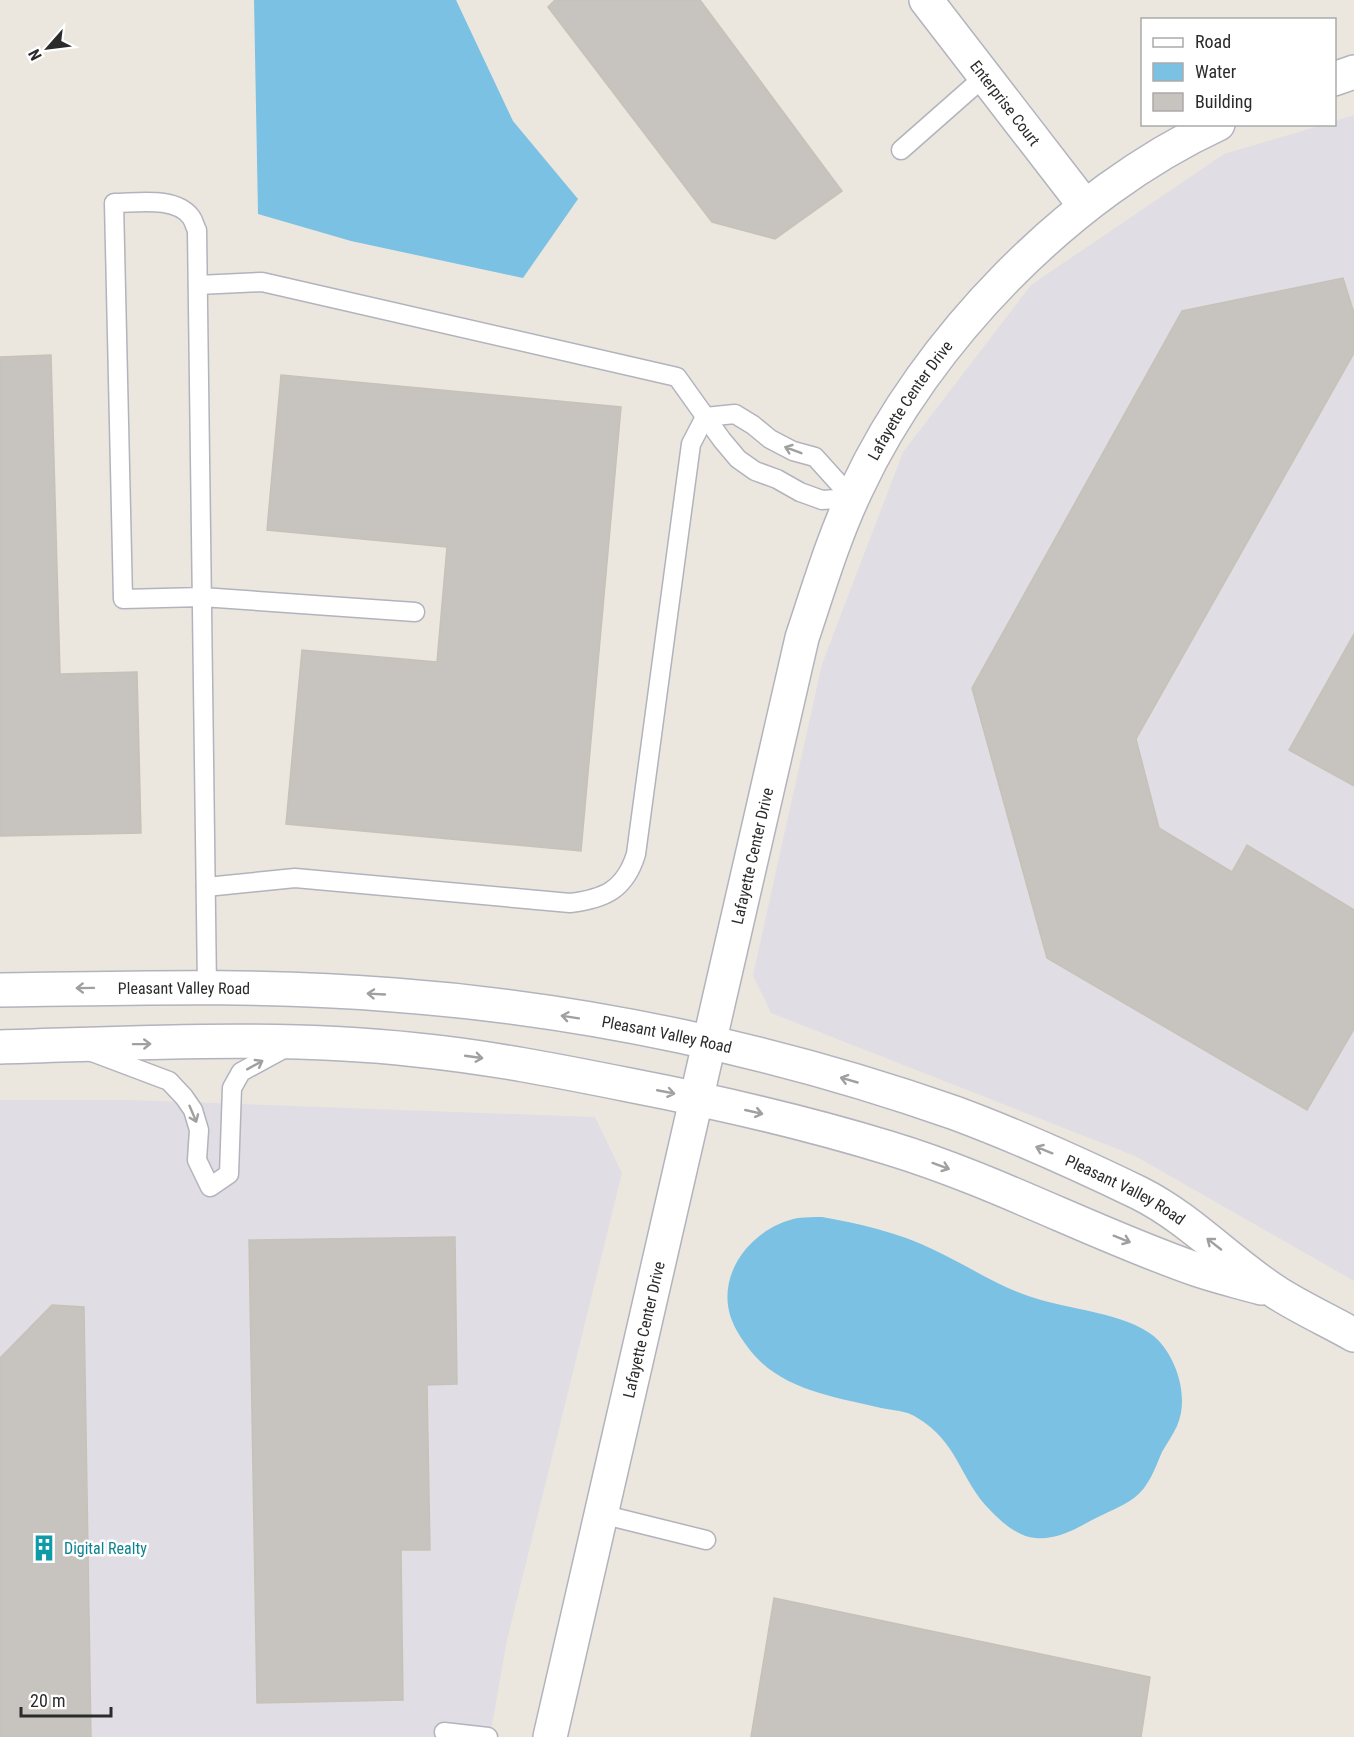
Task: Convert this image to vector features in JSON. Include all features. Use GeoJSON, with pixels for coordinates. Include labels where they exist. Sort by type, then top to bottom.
{"type":"FeatureCollection","features":[{"type":"Feature","properties":{"kind":"main road","name":"Enterprise Court"},"geometry":{"type":"LineString","coordinates":[[926,0],[1085,206]]}},
{"type":"Feature","properties":{"kind":"main road"},"geometry":{"type":"LineString","coordinates":[[1336,79],[1354,72]]}},
{"type":"Feature","properties":{"kind":"main road","name":"Lafayette Center Drive"},"geometry":{"type":"LineString","coordinates":[[550,1737],[802,638],[832,547],[852,498],[888,430],[930,368],[985,299],[1030,253],[1085,206],[1134,171],[1214,126]]}},
{"type":"Feature","properties":{"kind":"main road","name":"Pleasant Valley Road"},"geometry":{"type":"LineString","coordinates":[[0,990],[287,988],[395,995],[493,1005],[710,1042],[853,1081],[955,1114],[1062,1157],[1144,1196],[1198,1232],[1277,1293],[1354,1335]]}},
{"type":"Feature","properties":{"kind":"main road","name":"Pleasant Valley Road"},"geometry":{"type":"LineString","coordinates":[[0,1047],[239,1041],[416,1050],[493,1060],[697,1098],[892,1148],[986,1182],[1198,1270],[1277,1293]]}},
{"type":"Feature","properties":{"kind":"lane"},"geometry":{"type":"LineString","coordinates":[[901,150],[984,76]]}},
{"type":"Feature","properties":{"kind":"lane"},"geometry":{"type":"LineString","coordinates":[[207,988],[206,887],[202,597],[198,285],[197,230],[191,217],[167,203],[114,203],[123,599],[202,597],[415,612]]}},
{"type":"Feature","properties":{"kind":"lane"},"geometry":{"type":"LineString","coordinates":[[198,285],[262,282],[677,377],[738,459],[755,471],[822,500],[852,498]]}},
{"type":"Feature","properties":{"kind":"lane"},"geometry":{"type":"LineString","coordinates":[[705,417],[735,414],[753,425],[770,440],[793,451],[815,457],[852,498]]}},
{"type":"Feature","properties":{"kind":"lane"},"geometry":{"type":"LineString","coordinates":[[206,887],[295,878],[570,903],[598,898],[608,894],[619,885],[627,876],[636,854],[691,444],[705,417]]}},
{"type":"Feature","properties":{"kind":"lane"},"geometry":{"type":"LineString","coordinates":[[74,1045],[169,1082],[193,1110],[199,1130],[197,1160],[210,1187],[229,1174],[232,1088],[241,1072],[294,1043]]}},
{"type":"Feature","properties":{"kind":"lane"},"geometry":{"type":"LineString","coordinates":[[601,1514],[706,1540]]}},
{"type":"Feature","properties":{"kind":"lane"},"geometry":{"type":"LineString","coordinates":[[444,1732],[488,1737]]}},
{"type":"Feature","properties":{"kind":"shaded area"},"geometry":{"type":"Polygon","coordinates":[[[1354,115],[1354,1281],[1135,1156],[771,1013],[753,975],[822,664],[903,452],[1031,285],[1224,154],[1319,126],[1336,126],[1336,121],[1354,115]]]}},
{"type":"Feature","properties":{"kind":"shaded area"},"geometry":{"type":"Polygon","coordinates":[[[0,1100],[131,1100],[595,1117],[622,1173],[507,1640],[490,1737],[0,1737],[0,1100]]]}},
{"type":"Feature","properties":{"kind":"water"},"geometry":{"type":"Polygon","coordinates":[[[254,0],[456,0],[513,121],[578,199],[523,278],[351,241],[258,214],[254,0]]]}},
{"type":"Feature","properties":{"kind":"water"},"geometry":{"type":"Polygon","coordinates":[[[822,1217],[892,1233],[920,1243],[1012,1290],[1041,1300],[1120,1319],[1148,1332],[1159,1341],[1172,1359],[1180,1381],[1182,1404],[1177,1426],[1151,1477],[1139,1494],[1072,1531],[1058,1536],[1035,1538],[1023,1535],[990,1510],[941,1437],[916,1417],[904,1412],[848,1401],[814,1391],[797,1385],[768,1368],[744,1342],[730,1315],[727,1298],[734,1267],[754,1240],[767,1230],[798,1218],[822,1217]]]}},
{"type":"Feature","properties":{"kind":"building"},"geometry":{"type":"Polygon","coordinates":[[[555,0],[700,0],[842,191],[775,239],[712,222],[548,7],[555,0]]]}},
{"type":"Feature","properties":{"kind":"building"},"geometry":{"type":"Polygon","coordinates":[[[1343,278],[1354,313],[1354,353],[1136,739],[1159,828],[1232,872],[1247,845],[1354,910],[1354,1029],[1307,1110],[1047,958],[972,688],[1182,311],[1343,278]]]}},
{"type":"Feature","properties":{"kind":"building"},"geometry":{"type":"Polygon","coordinates":[[[51,355],[60,674],[137,672],[141,833],[0,836],[0,357],[51,355]]]}},
{"type":"Feature","properties":{"kind":"building"},"geometry":{"type":"Polygon","coordinates":[[[281,375],[621,407],[581,851],[286,824],[302,650],[437,662],[447,547],[267,530],[281,375]]]}},
{"type":"Feature","properties":{"kind":"building"},"geometry":{"type":"Polygon","coordinates":[[[1354,634],[1354,786],[1289,750],[1354,634]]]}},
{"type":"Feature","properties":{"kind":"building"},"geometry":{"type":"Polygon","coordinates":[[[455,1237],[457,1384],[427,1385],[430,1550],[401,1550],[403,1700],[257,1703],[249,1240],[455,1237]]]}},
{"type":"Feature","properties":{"kind":"building","name":"Digital Realty"},"geometry":{"type":"Polygon","coordinates":[[[52,1305],[84,1307],[91,1737],[0,1737],[0,1358],[52,1305]]]}},
{"type":"Feature","properties":{"kind":"building"},"geometry":{"type":"Polygon","coordinates":[[[774,1598],[1150,1677],[1141,1737],[751,1737],[774,1598]]]}},
{"type":"Feature","properties":{"kind":"place","name":"Digital Realty"},"geometry":{"type":"Point","coordinates":[44,1548]}}]}
